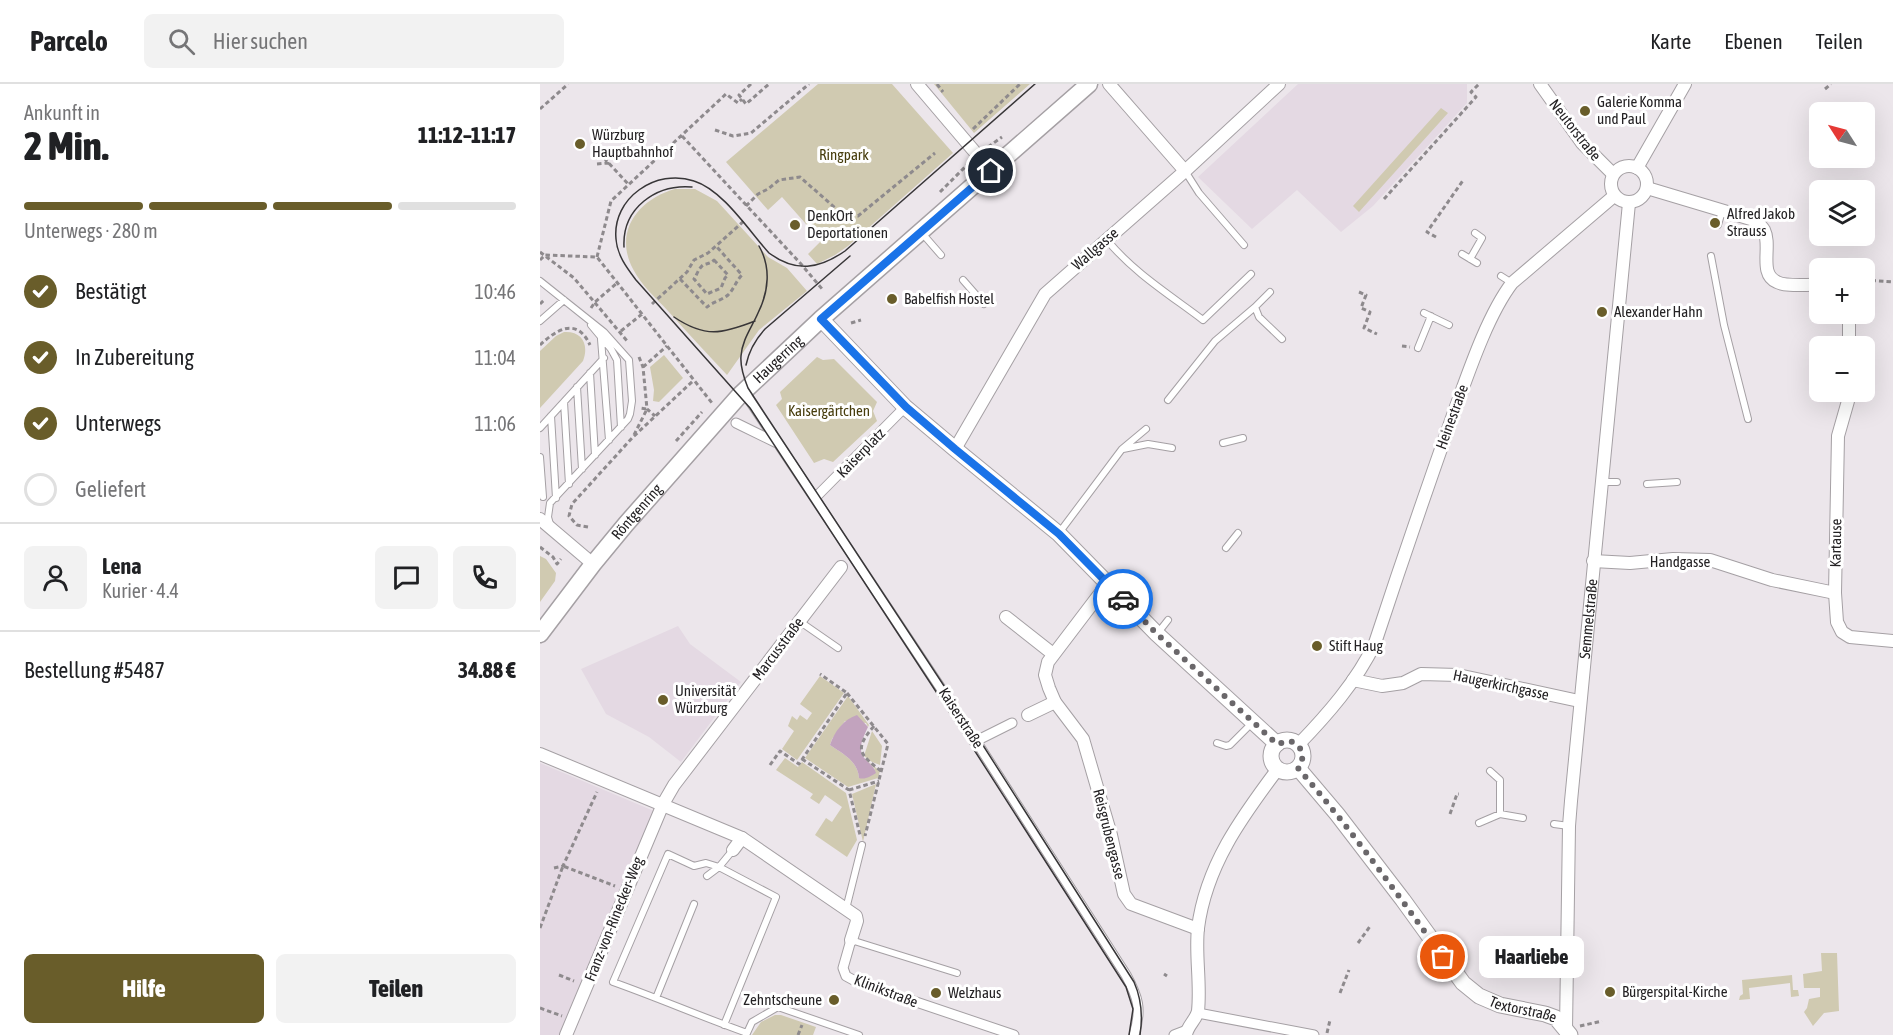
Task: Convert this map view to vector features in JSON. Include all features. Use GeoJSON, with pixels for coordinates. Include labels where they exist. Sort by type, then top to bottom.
{"type":"FeatureCollection","features":[{"type":"Feature","properties":{"kind":"main road","name":"Haugerring"},"geometry":{"type":"LineString","coordinates":[[742,394],[821,319],[1089,84]]}},
{"type":"Feature","properties":{"kind":"main road","name":"Röntgenring"},"geometry":{"type":"LineString","coordinates":[[540,634],[593,564],[742,394]]}},
{"type":"Feature","properties":{"kind":"street"},"geometry":{"type":"LineString","coordinates":[[917,84],[991,171]]}},
{"type":"Feature","properties":{"kind":"street"},"geometry":{"type":"LineString","coordinates":[[1109,84],[1185,171]]}},
{"type":"Feature","properties":{"kind":"street","name":"Wallgasse"},"geometry":{"type":"LineString","coordinates":[[955,449],[1045,294],[1185,171],[1279,84]]}},
{"type":"Feature","properties":{"kind":"street","name":"Neutorstraße"},"geometry":{"type":"LineString","coordinates":[[1540,84],[1582,143],[1613,174]]}},
{"type":"Feature","properties":{"kind":"street"},"geometry":{"type":"LineString","coordinates":[[1637,168],[1685,84]]}},
{"type":"Feature","properties":{"kind":"street"},"geometry":{"type":"LineString","coordinates":[[1624,166],[1637,168],[1645,175],[1647,182],[1640,199],[1629,202],[1614,196],[1611,188],[1613,174],[1624,166]]}},
{"type":"Feature","properties":{"kind":"street"},"geometry":{"type":"LineString","coordinates":[[1645,191],[1754,220],[1763,228],[1767,238],[1767,272],[1772,279],[1779,284],[1809,285]]}},
{"type":"Feature","properties":{"kind":"street","name":"Heinestraße"},"geometry":{"type":"LineString","coordinates":[[1298,745],[1353,680],[1375,644],[1479,337],[1501,298],[1512,283],[1614,196]]}},
{"type":"Feature","properties":{"kind":"street","name":"Semmelstraße"},"geometry":{"type":"LineString","coordinates":[[1568,1032],[1569,826],[1579,701],[1629,202]]}},
{"type":"Feature","properties":{"kind":"street"},"geometry":{"type":"LineString","coordinates":[[821,319],[906,407],[1059,534],[1157,634],[1277,744]]}},
{"type":"Feature","properties":{"kind":"street","name":"Kaiserstraße"},"geometry":{"type":"LineString","coordinates":[[742,394],[779,444],[976,741],[1126,975],[1137,995],[1138,1013],[1134,1035]]}},
{"type":"Feature","properties":{"kind":"street","name":"Kartause"},"geometry":{"type":"LineString","coordinates":[[1848,402],[1838,436],[1835,593],[1837,622],[1842,632],[1850,637],[1893,641]]}},
{"type":"Feature","properties":{"kind":"street","name":"Kaiserplatz"},"geometry":{"type":"LineString","coordinates":[[814,498],[906,407]]}},
{"type":"Feature","properties":{"kind":"street"},"geometry":{"type":"LineString","coordinates":[[736,423],[779,444]]}},
{"type":"Feature","properties":{"kind":"street"},"geometry":{"type":"LineString","coordinates":[[540,519],[593,564]]}},
{"type":"Feature","properties":{"kind":"street","name":"Marcusstraße"},"geometry":{"type":"LineString","coordinates":[[663,804],[674,785],[841,567],[855,558]]}},
{"type":"Feature","properties":{"kind":"street","name":"Handgasse"},"geometry":{"type":"LineString","coordinates":[[1593,561],[1710,560],[1772,580],[1835,593]]}},
{"type":"Feature","properties":{"kind":"street","name":"Reisgrubengasse"},"geometry":{"type":"LineString","coordinates":[[1108,583],[1053,654],[1048,662],[1045,675],[1055,702],[1083,738],[1111,836],[1124,894],[1131,904],[1198,929]]}},
{"type":"Feature","properties":{"kind":"street"},"geometry":{"type":"LineString","coordinates":[[1006,617],[1053,654]]}},
{"type":"Feature","properties":{"kind":"street","name":"Haugerkirchgasse"},"geometry":{"type":"LineString","coordinates":[[1353,680],[1382,686],[1403,683],[1421,674],[1458,675],[1579,701]]}},
{"type":"Feature","properties":{"kind":"street"},"geometry":{"type":"LineString","coordinates":[[1028,715],[1055,702]]}},
{"type":"Feature","properties":{"kind":"street"},"geometry":{"type":"LineString","coordinates":[[976,741],[1012,723]]}},
{"type":"Feature","properties":{"kind":"street"},"geometry":{"type":"LineString","coordinates":[[1290,741],[1298,745],[1303,759],[1298,768],[1288,772],[1277,770],[1271,757],[1274,747],[1290,741]]}},
{"type":"Feature","properties":{"kind":"street"},"geometry":{"type":"LineString","coordinates":[[540,754],[742,838],[846,909]]}},
{"type":"Feature","properties":{"kind":"street","name":"Textorstraße"},"geometry":{"type":"LineString","coordinates":[[1298,768],[1337,814],[1403,900],[1463,983],[1479,996],[1500,1005],[1556,1018],[1568,1032]]}},
{"type":"Feature","properties":{"kind":"street"},"geometry":{"type":"LineString","coordinates":[[1182,1034],[1198,1013],[1198,929],[1207,888],[1225,845],[1277,770]]}},
{"type":"Feature","properties":{"kind":"street","name":"Franz-von-Rinecker-Weg"},"geometry":{"type":"LineString","coordinates":[[566,1035],[663,804]]}},
{"type":"Feature","properties":{"kind":"street"},"geometry":{"type":"LineString","coordinates":[[733,850],[742,838]]}},
{"type":"Feature","properties":{"kind":"street","name":"Klinikstraße"},"geometry":{"type":"LineString","coordinates":[[846,909],[857,918],[843,968],[843,973],[853,981],[1014,1035]]}},
{"type":"Feature","properties":{"kind":"street"},"geometry":{"type":"LineString","coordinates":[[1198,1013],[1314,1035]]}},
{"type":"Feature","properties":{"kind":"lane"},"geometry":{"type":"LineString","coordinates":[[1185,171],[1199,193],[1244,245]]}},
{"type":"Feature","properties":{"kind":"lane"},"geometry":{"type":"LineString","coordinates":[[1718,225],[1722,211]]}},
{"type":"Feature","properties":{"kind":"lane"},"geometry":{"type":"LineString","coordinates":[[920,232],[941,255]]}},
{"type":"Feature","properties":{"kind":"lane"},"geometry":{"type":"LineString","coordinates":[[1470,259],[1482,238],[1475,233]]}},
{"type":"Feature","properties":{"kind":"lane"},"geometry":{"type":"LineString","coordinates":[[1107,239],[1116,251],[1144,276],[1203,320],[1251,274]]}},
{"type":"Feature","properties":{"kind":"lane"},"geometry":{"type":"LineString","coordinates":[[1462,254],[1477,263]]}},
{"type":"Feature","properties":{"kind":"lane"},"geometry":{"type":"LineString","coordinates":[[1711,256],[1724,325],[1748,419]]}},
{"type":"Feature","properties":{"kind":"lane"},"geometry":{"type":"LineString","coordinates":[[1501,276],[1512,283]]}},
{"type":"Feature","properties":{"kind":"lane"},"geometry":{"type":"LineString","coordinates":[[963,280],[984,304]]}},
{"type":"Feature","properties":{"kind":"lane"},"geometry":{"type":"LineString","coordinates":[[542,286],[564,300],[616,343],[629,360],[631,408],[628,419],[550,503],[548,517],[551,528]]}},
{"type":"Feature","properties":{"kind":"lane"},"geometry":{"type":"LineString","coordinates":[[1168,400],[1215,341],[1270,292]]}},
{"type":"Feature","properties":{"kind":"lane"},"geometry":{"type":"LineString","coordinates":[[540,321],[564,300]]}},
{"type":"Feature","properties":{"kind":"lane"},"geometry":{"type":"LineString","coordinates":[[1255,307],[1259,316],[1282,339]]}},
{"type":"Feature","properties":{"kind":"lane"},"geometry":{"type":"LineString","coordinates":[[1418,348],[1427,314],[1449,325]]}},
{"type":"Feature","properties":{"kind":"lane"},"geometry":{"type":"LineString","coordinates":[[587,319],[617,360],[621,426]]}},
{"type":"Feature","properties":{"kind":"lane"},"geometry":{"type":"LineString","coordinates":[[601,338],[609,440]]}},
{"type":"Feature","properties":{"kind":"lane"},"geometry":{"type":"LineString","coordinates":[[540,428],[604,358]]}},
{"type":"Feature","properties":{"kind":"lane"},"geometry":{"type":"LineString","coordinates":[[590,373],[595,455]]}},
{"type":"Feature","properties":{"kind":"lane"},"geometry":{"type":"LineString","coordinates":[[577,387],[582,469]]}},
{"type":"Feature","properties":{"kind":"lane"},"geometry":{"type":"LineString","coordinates":[[564,402],[569,484]]}},
{"type":"Feature","properties":{"kind":"lane"},"geometry":{"type":"LineString","coordinates":[[551,416],[556,498]]}},
{"type":"Feature","properties":{"kind":"lane"},"geometry":{"type":"LineString","coordinates":[[1059,534],[1122,449],[1146,429]]}},
{"type":"Feature","properties":{"kind":"lane"},"geometry":{"type":"LineString","coordinates":[[1224,443],[1243,438]]}},
{"type":"Feature","properties":{"kind":"lane"},"geometry":{"type":"LineString","coordinates":[[1122,449],[1148,444],[1172,448]]}},
{"type":"Feature","properties":{"kind":"lane"},"geometry":{"type":"LineString","coordinates":[[540,457],[541,496],[550,503]]}},
{"type":"Feature","properties":{"kind":"lane"},"geometry":{"type":"LineString","coordinates":[[1601,482],[1617,482]]}},
{"type":"Feature","properties":{"kind":"lane"},"geometry":{"type":"LineString","coordinates":[[1647,484],[1677,482]]}},
{"type":"Feature","properties":{"kind":"lane"},"geometry":{"type":"LineString","coordinates":[[1226,548],[1238,533]]}},
{"type":"Feature","properties":{"kind":"lane"},"geometry":{"type":"LineString","coordinates":[[799,621],[838,648]]}},
{"type":"Feature","properties":{"kind":"lane"},"geometry":{"type":"LineString","coordinates":[[1157,634],[1168,621]]}},
{"type":"Feature","properties":{"kind":"lane"},"geometry":{"type":"LineString","coordinates":[[1217,743],[1230,746],[1254,721]]}},
{"type":"Feature","properties":{"kind":"lane"},"geometry":{"type":"LineString","coordinates":[[1490,771],[1500,780],[1500,814]]}},
{"type":"Feature","properties":{"kind":"lane"},"geometry":{"type":"LineString","coordinates":[[1479,823],[1500,814],[1523,818]]}},
{"type":"Feature","properties":{"kind":"lane"},"geometry":{"type":"LineString","coordinates":[[1554,824],[1569,826]]}},
{"type":"Feature","properties":{"kind":"lane"},"geometry":{"type":"LineString","coordinates":[[846,909],[862,845]]}},
{"type":"Feature","properties":{"kind":"lane"},"geometry":{"type":"LineString","coordinates":[[707,876],[719,867],[733,850]]}},
{"type":"Feature","properties":{"kind":"lane"},"geometry":{"type":"LineString","coordinates":[[724,1035],[726,1025],[776,897],[719,867],[706,863],[694,866],[668,854],[614,982],[726,1025],[747,1034],[752,1022],[778,1007],[859,1035]]}},
{"type":"Feature","properties":{"kind":"lane"},"geometry":{"type":"LineString","coordinates":[[656,998],[694,904]]}},
{"type":"Feature","properties":{"kind":"lane"},"geometry":{"type":"LineString","coordinates":[[851,940],[957,974]]}},
{"type":"Feature","properties":{"kind":"path"},"geometry":{"type":"LineString","coordinates":[[540,110],[568,84]]}},
{"type":"Feature","properties":{"kind":"path"},"geometry":{"type":"LineString","coordinates":[[752,84],[739,95],[746,104],[769,84]]}},
{"type":"Feature","properties":{"kind":"path"},"geometry":{"type":"LineString","coordinates":[[715,130],[733,136],[752,133],[809,84]]}},
{"type":"Feature","properties":{"kind":"path"},"geometry":{"type":"LineString","coordinates":[[964,139],[1020,84]]}},
{"type":"Feature","properties":{"kind":"path"},"geometry":{"type":"LineString","coordinates":[[1384,199],[1476,97],[1469,91],[1479,84]]}},
{"type":"Feature","properties":{"kind":"path"},"geometry":{"type":"LineString","coordinates":[[1825,89],[1831,84]]}},
{"type":"Feature","properties":{"kind":"path"},"geometry":{"type":"LineString","coordinates":[[597,257],[611,201],[726,94],[738,104],[742,99]]}},
{"type":"Feature","properties":{"kind":"path"},"geometry":{"type":"LineString","coordinates":[[681,136],[823,290]]}},
{"type":"Feature","properties":{"kind":"path"},"geometry":{"type":"LineString","coordinates":[[609,163],[610,153]]}},
{"type":"Feature","properties":{"kind":"path"},"geometry":{"type":"LineString","coordinates":[[746,206],[758,194],[779,180],[800,177],[841,213],[858,216],[935,153]]}},
{"type":"Feature","properties":{"kind":"path"},"geometry":{"type":"LineString","coordinates":[[604,158],[629,185]]}},
{"type":"Feature","properties":{"kind":"path"},"geometry":{"type":"LineString","coordinates":[[597,164],[609,163]]}},
{"type":"Feature","properties":{"kind":"path"},"geometry":{"type":"LineString","coordinates":[[1436,237],[1427,231],[1464,179]]}},
{"type":"Feature","properties":{"kind":"path"},"geometry":{"type":"LineString","coordinates":[[652,304],[687,272],[694,260],[708,253],[745,220]]}},
{"type":"Feature","properties":{"kind":"path"},"geometry":{"type":"LineString","coordinates":[[680,279],[707,308],[728,295],[742,275],[716,246]]}},
{"type":"Feature","properties":{"kind":"path"},"geometry":{"type":"LineString","coordinates":[[540,260],[545,255],[597,257]]}},
{"type":"Feature","properties":{"kind":"path"},"geometry":{"type":"LineString","coordinates":[[597,257],[712,402]]}},
{"type":"Feature","properties":{"kind":"path"},"geometry":{"type":"LineString","coordinates":[[694,260],[701,267]]}},
{"type":"Feature","properties":{"kind":"path"},"geometry":{"type":"LineString","coordinates":[[714,260],[721,267],[728,275],[721,288],[708,294],[694,279],[701,267],[714,260]]}},
{"type":"Feature","properties":{"kind":"path"},"geometry":{"type":"LineString","coordinates":[[721,267],[729,261]]}},
{"type":"Feature","properties":{"kind":"path"},"geometry":{"type":"LineString","coordinates":[[1875,281],[1893,282]]}},
{"type":"Feature","properties":{"kind":"path"},"geometry":{"type":"LineString","coordinates":[[595,302],[617,283]]}},
{"type":"Feature","properties":{"kind":"path"},"geometry":{"type":"LineString","coordinates":[[693,293],[701,287]]}},
{"type":"Feature","properties":{"kind":"path"},"geometry":{"type":"LineString","coordinates":[[721,288],[728,295]]}},
{"type":"Feature","properties":{"kind":"path"},"geometry":{"type":"LineString","coordinates":[[1359,292],[1366,295],[1361,308],[1370,312],[1364,328],[1377,334]]}},
{"type":"Feature","properties":{"kind":"path"},"geometry":{"type":"LineString","coordinates":[[621,331],[642,314]]}},
{"type":"Feature","properties":{"kind":"path"},"geometry":{"type":"LineString","coordinates":[[851,323],[861,320]]}},
{"type":"Feature","properties":{"kind":"path"},"geometry":{"type":"LineString","coordinates":[[540,345],[549,336],[567,327],[577,329],[585,336],[590,344],[591,352]]}},
{"type":"Feature","properties":{"kind":"path"},"geometry":{"type":"LineString","coordinates":[[643,367],[667,346]]}},
{"type":"Feature","properties":{"kind":"path"},"geometry":{"type":"LineString","coordinates":[[588,527],[577,525],[569,516],[572,504],[633,436],[694,380]]}},
{"type":"Feature","properties":{"kind":"path"},"geometry":{"type":"LineString","coordinates":[[633,436],[647,409]]}},
{"type":"Feature","properties":{"kind":"path"},"geometry":{"type":"LineString","coordinates":[[541,548],[553,557],[557,564],[561,559]]}},
{"type":"Feature","properties":{"kind":"path"},"geometry":{"type":"LineString","coordinates":[[820,674],[847,693],[888,744],[862,845]]}},
{"type":"Feature","properties":{"kind":"path"},"geometry":{"type":"LineString","coordinates":[[770,765],[780,752],[799,764],[847,693]]}},
{"type":"Feature","properties":{"kind":"path"},"geometry":{"type":"LineString","coordinates":[[874,726],[863,741],[861,750],[865,759],[881,771]]}},
{"type":"Feature","properties":{"kind":"path"},"geometry":{"type":"LineString","coordinates":[[802,759],[849,790],[862,845]]}},
{"type":"Feature","properties":{"kind":"path"},"geometry":{"type":"LineString","coordinates":[[540,928],[542,916],[603,779]]}},
{"type":"Feature","properties":{"kind":"path"},"geometry":{"type":"LineString","coordinates":[[849,790],[879,781]]}},
{"type":"Feature","properties":{"kind":"path"},"geometry":{"type":"LineString","coordinates":[[1450,814],[1457,794],[1459,794]]}},
{"type":"Feature","properties":{"kind":"path"},"geometry":{"type":"LineString","coordinates":[[554,868],[563,867],[625,890]]}},
{"type":"Feature","properties":{"kind":"path"},"geometry":{"type":"LineString","coordinates":[[1358,943],[1371,925]]}},
{"type":"Feature","properties":{"kind":"path"},"geometry":{"type":"LineString","coordinates":[[1340,993],[1349,970]]}},
{"type":"Feature","properties":{"kind":"path"},"geometry":{"type":"LineString","coordinates":[[559,975],[586,986]]}},
{"type":"Feature","properties":{"kind":"path"},"geometry":{"type":"LineString","coordinates":[[540,1008],[572,1021]]}},
{"type":"Feature","properties":{"kind":"path"},"geometry":{"type":"LineString","coordinates":[[1326,1035],[1330,1020]]}},
{"type":"Feature","properties":{"kind":"path"},"geometry":{"type":"LineString","coordinates":[[1568,1032],[1602,1021]]}},
{"type":"Feature","properties":{"kind":"shaded area"},"geometry":{"type":"Polygon","coordinates":[[[1298,84],[1467,84],[1467,103],[1373,206],[1341,232],[1297,190],[1252,229],[1198,177],[1298,84]]]}},
{"type":"Feature","properties":{"kind":"shaded area","name":"Universität Würzburg"},"geometry":{"type":"Polygon","coordinates":[[[678,626],[690,644],[741,682],[681,762],[649,737],[606,714],[581,669],[678,626]]]}},
{"type":"Feature","properties":{"kind":"shaded area"},"geometry":{"type":"Polygon","coordinates":[[[857,715],[868,727],[861,744],[861,752],[876,773],[863,778],[859,778],[856,767],[849,758],[830,745],[840,727],[857,715]]]}},
{"type":"Feature","properties":{"kind":"shaded area"},"geometry":{"type":"Polygon","coordinates":[[[540,763],[654,811],[560,1035],[540,1035],[540,763]]]}},
{"type":"Feature","properties":{"kind":"green space","name":"Ringpark"},"geometry":{"type":"Polygon","coordinates":[[[818,84],[892,84],[953,153],[848,246],[817,264],[808,254],[821,241],[782,197],[768,210],[726,162],[818,84]]]}},
{"type":"Feature","properties":{"kind":"green space"},"geometry":{"type":"Polygon","coordinates":[[[934,84],[1030,84],[974,133],[934,84]]]}},
{"type":"Feature","properties":{"kind":"green space"},"geometry":{"type":"Polygon","coordinates":[[[1441,108],[1448,113],[1359,212],[1353,206],[1441,108]]]}},
{"type":"Feature","properties":{"kind":"green space"},"geometry":{"type":"Polygon","coordinates":[[[675,189],[695,189],[717,201],[768,257],[787,268],[807,291],[759,330],[727,375],[644,286],[636,275],[628,255],[626,242],[633,218],[650,200],[675,189]]]}},
{"type":"Feature","properties":{"kind":"green space"},"geometry":{"type":"Polygon","coordinates":[[[564,332],[576,334],[583,340],[585,355],[583,361],[540,408],[540,351],[556,336],[564,332]]]}},
{"type":"Feature","properties":{"kind":"green space"},"geometry":{"type":"Polygon","coordinates":[[[664,355],[683,378],[659,402],[653,401],[654,390],[650,367],[664,355]]]}},
{"type":"Feature","properties":{"kind":"green space","name":"Kaisergärtchen"},"geometry":{"type":"Polygon","coordinates":[[[817,357],[823,360],[834,359],[877,402],[873,411],[877,421],[833,462],[824,459],[814,463],[776,405],[782,399],[780,392],[817,357]]]}},
{"type":"Feature","properties":{"kind":"green space"},"geometry":{"type":"Polygon","coordinates":[[[540,556],[546,559],[556,573],[555,581],[540,602],[540,556]]]}},
{"type":"Feature","properties":{"kind":"green space"},"geometry":{"type":"Polygon","coordinates":[[[820,676],[844,693],[797,760],[782,749],[794,731],[788,726],[792,716],[797,720],[800,715],[807,720],[812,713],[800,704],[820,676]]]}},
{"type":"Feature","properties":{"kind":"green space"},"geometry":{"type":"Polygon","coordinates":[[[848,696],[869,725],[868,727],[866,723],[845,721],[830,745],[853,762],[859,778],[875,769],[866,760],[880,771],[878,778],[848,787],[805,758],[848,696]]]}},
{"type":"Feature","properties":{"kind":"green space"},"geometry":{"type":"Polygon","coordinates":[[[872,731],[882,746],[880,765],[864,756],[872,731]]]}},
{"type":"Feature","properties":{"kind":"green space"},"geometry":{"type":"Polygon","coordinates":[[[785,758],[798,767],[802,762],[846,793],[857,840],[847,857],[815,835],[826,818],[832,822],[842,807],[825,795],[819,804],[810,798],[813,794],[776,770],[785,758]]]}},
{"type":"Feature","properties":{"kind":"green space"},"geometry":{"type":"Polygon","coordinates":[[[876,784],[863,842],[852,794],[876,784]]]}},
{"type":"Feature","properties":{"kind":"green space"},"geometry":{"type":"Polygon","coordinates":[[[1821,953],[1837,953],[1839,1011],[1824,1013],[1813,1026],[1804,1012],[1809,999],[1820,997],[1820,988],[1804,988],[1803,974],[1822,971],[1821,953]]]}},
{"type":"Feature","properties":{"kind":"green space"},"geometry":{"type":"Polygon","coordinates":[[[1792,975],[1793,990],[1798,990],[1799,996],[1791,997],[1790,983],[1749,988],[1750,999],[1739,1000],[1743,994],[1742,980],[1792,975]]]}},
{"type":"Feature","properties":{"kind":"green space"},"geometry":{"type":"Polygon","coordinates":[[[775,1015],[816,1027],[813,1035],[752,1035],[761,1022],[775,1015]]]}},
{"type":"Feature","properties":{"kind":"tram line"},"geometry":{"type":"LineString","coordinates":[[1035,84],[845,251],[826,262],[798,266],[779,259],[769,253],[735,212],[715,193],[694,181],[680,178],[652,183],[629,199],[621,211],[616,239],[620,256],[636,280],[750,408],[971,745],[1126,987],[1133,1009],[1129,1035]]}},
{"type":"Feature","properties":{"kind":"tram line"},"geometry":{"type":"LineString","coordinates":[[624,247],[629,221],[644,201],[666,190],[692,187]]}},
{"type":"Feature","properties":{"kind":"tram line"},"geometry":{"type":"LineString","coordinates":[[759,246],[765,262],[767,279],[762,305],[742,350],[742,368],[748,388],[979,739],[1134,982],[1141,1008],[1140,1035]]}},
{"type":"Feature","properties":{"kind":"tram line"},"geometry":{"type":"LineString","coordinates":[[746,365],[753,346],[765,329],[850,256]]}},
{"type":"Feature","properties":{"kind":"tram line"},"geometry":{"type":"LineString","coordinates":[[674,317],[695,328],[714,332],[733,329],[755,321]]}},
{"type":"Feature","properties":{"kind":"way so far"},"geometry":{"type":"LineString","coordinates":[[1123,599],[1157,634],[1277,744],[1286,740],[1298,745],[1303,759],[1298,768],[1337,814],[1403,900],[1443,957]]}},
{"type":"Feature","properties":{"kind":"place","name":"Galerie Komma und Paul"},"geometry":{"type":"Point","coordinates":[1585,111]}},
{"type":"Feature","properties":{"kind":"place","name":"Würzburg Hauptbahnhof"},"geometry":{"type":"Point","coordinates":[580,144]}},
{"type":"Feature","properties":{"kind":"place","name":"Alfred Jakob Strauss"},"geometry":{"type":"Point","coordinates":[1715,223]}},
{"type":"Feature","properties":{"kind":"place","name":"DenkOrt Deportationen"},"geometry":{"type":"Point","coordinates":[795,225]}},
{"type":"Feature","properties":{"kind":"place","name":"Babelfish Hostel"},"geometry":{"type":"Point","coordinates":[892,299]}},
{"type":"Feature","properties":{"kind":"place","name":"Alexander Hahn"},"geometry":{"type":"Point","coordinates":[1602,312]}},
{"type":"Feature","properties":{"kind":"place","name":"Stift Haug"},"geometry":{"type":"Point","coordinates":[1317,646]}},
{"type":"Feature","properties":{"kind":"place","name":"Universität Würzburg"},"geometry":{"type":"Point","coordinates":[663,700]}},
{"type":"Feature","properties":{"kind":"place","name":"Haarliebe"},"geometry":{"type":"Point","coordinates":[1443,957]}},
{"type":"Feature","properties":{"kind":"place","name":"Bürgerspital-Kirche"},"geometry":{"type":"Point","coordinates":[1610,992]}},
{"type":"Feature","properties":{"kind":"place","name":"Welzhaus"},"geometry":{"type":"Point","coordinates":[936,993]}},
{"type":"Feature","properties":{"kind":"place","name":"Zehntscheune"},"geometry":{"type":"Point","coordinates":[834,1000]}},
{"type":"Feature","properties":{"kind":"route"},"geometry":{"type":"LineString","coordinates":[[991,171],[821,319],[906,407],[1059,534],[1123,599]]}}]}
